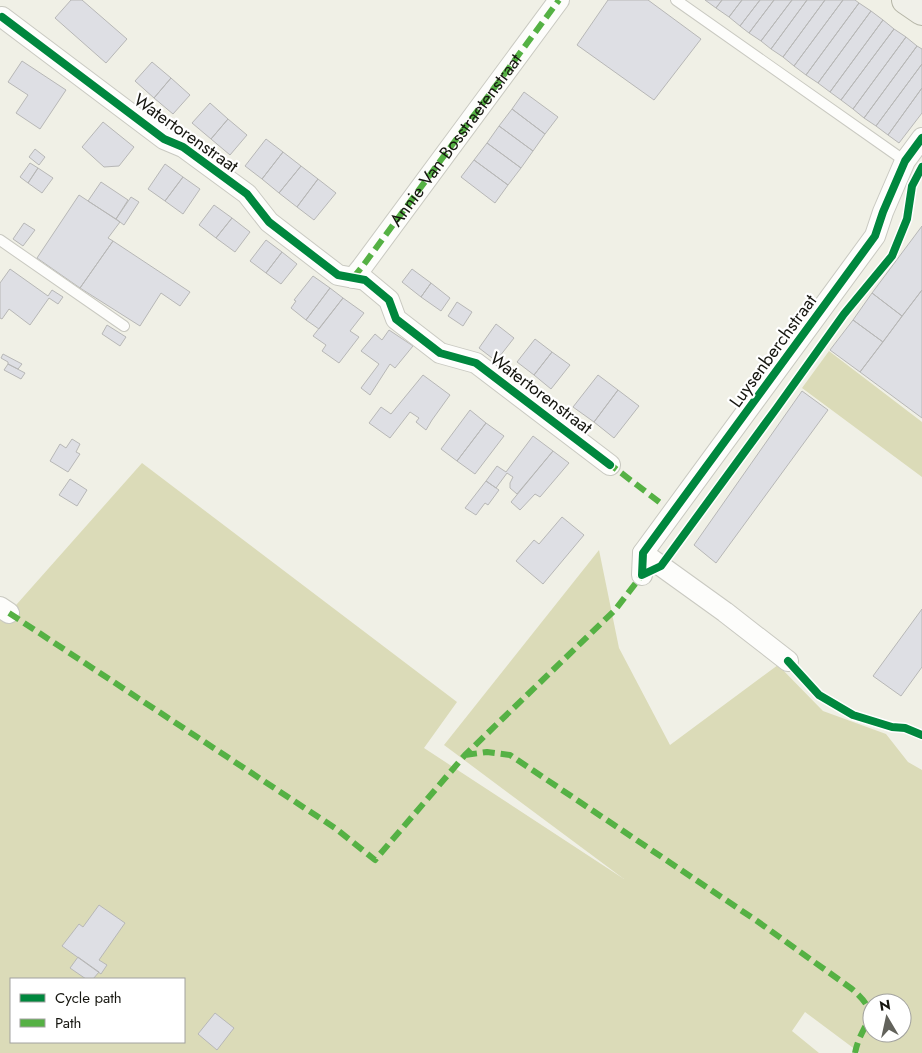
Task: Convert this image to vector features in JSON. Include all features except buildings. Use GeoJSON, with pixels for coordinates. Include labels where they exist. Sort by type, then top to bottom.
{"type":"FeatureCollection","features":[{"type":"Feature","properties":{"kind":"main road"},"geometry":{"type":"LineString","coordinates":[[906,0],[922,11]]}},
{"type":"Feature","properties":{"kind":"street","name":"Annie Van Bosstraetenstraat"},"geometry":{"type":"LineString","coordinates":[[353,278],[559,0]]}},
{"type":"Feature","properties":{"kind":"street","name":"Watertorenstraat"},"geometry":{"type":"LineString","coordinates":[[3,14],[164,139],[183,147],[247,194],[268,222],[338,276],[365,280],[389,300],[396,320],[440,354],[476,363],[610,464]]}},
{"type":"Feature","properties":{"kind":"street","name":"Luysenberchstraat"},"geometry":{"type":"LineString","coordinates":[[643,553],[866,250],[875,236],[905,161],[922,138]]}},
{"type":"Feature","properties":{"kind":"street"},"geometry":{"type":"LineString","coordinates":[[642,575],[643,553]]}},
{"type":"Feature","properties":{"kind":"street"},"geometry":{"type":"LineString","coordinates":[[643,553],[725,612],[788,661]]}},
{"type":"Feature","properties":{"kind":"lane"},"geometry":{"type":"LineString","coordinates":[[676,0],[905,161]]}},
{"type":"Feature","properties":{"kind":"lane"},"geometry":{"type":"LineString","coordinates":[[0,240],[124,326]]}},
{"type":"Feature","properties":{"kind":"green space"},"geometry":{"type":"Polygon","coordinates":[[[829,351],[922,422],[922,477],[802,388],[829,351]]]}},
{"type":"Feature","properties":{"kind":"green space"},"geometry":{"type":"Polygon","coordinates":[[[142,463],[457,702],[424,748],[624,879],[444,745],[599,550],[619,648],[670,745],[778,665],[823,711],[886,734],[908,762],[922,770],[922,1053],[860,1053],[805,1012],[792,1031],[819,1053],[0,1053],[0,607],[9,613],[142,463]]]}},
{"type":"Feature","properties":{"kind":"marked path"},"geometry":{"type":"LineString","coordinates":[[353,278],[559,0]]}},
{"type":"Feature","properties":{"kind":"marked path"},"geometry":{"type":"LineString","coordinates":[[607,462],[663,505]]}},
{"type":"Feature","properties":{"kind":"marked path"},"geometry":{"type":"LineString","coordinates":[[9,613],[335,828],[375,860],[465,755],[615,610],[642,575]]}},
{"type":"Feature","properties":{"kind":"marked path"},"geometry":{"type":"LineString","coordinates":[[465,755],[487,752],[510,755],[757,921],[852,989],[862,998],[869,1013],[855,1053]]}},
{"type":"Feature","properties":{"kind":"cycle path"},"geometry":{"type":"LineString","coordinates":[[2,17],[164,139],[183,147],[247,194],[269,222],[338,275],[365,280],[389,300],[396,319],[440,353],[476,363],[610,465]]}},
{"type":"Feature","properties":{"kind":"cycle path"},"geometry":{"type":"LineString","coordinates":[[922,138],[905,161],[875,236],[643,553],[642,575],[661,566],[844,314],[892,256],[907,219],[912,186],[922,167]]}},
{"type":"Feature","properties":{"kind":"cycle path"},"geometry":{"type":"LineString","coordinates":[[788,661],[819,695],[853,715],[892,727],[905,728],[922,735]]}}]}
